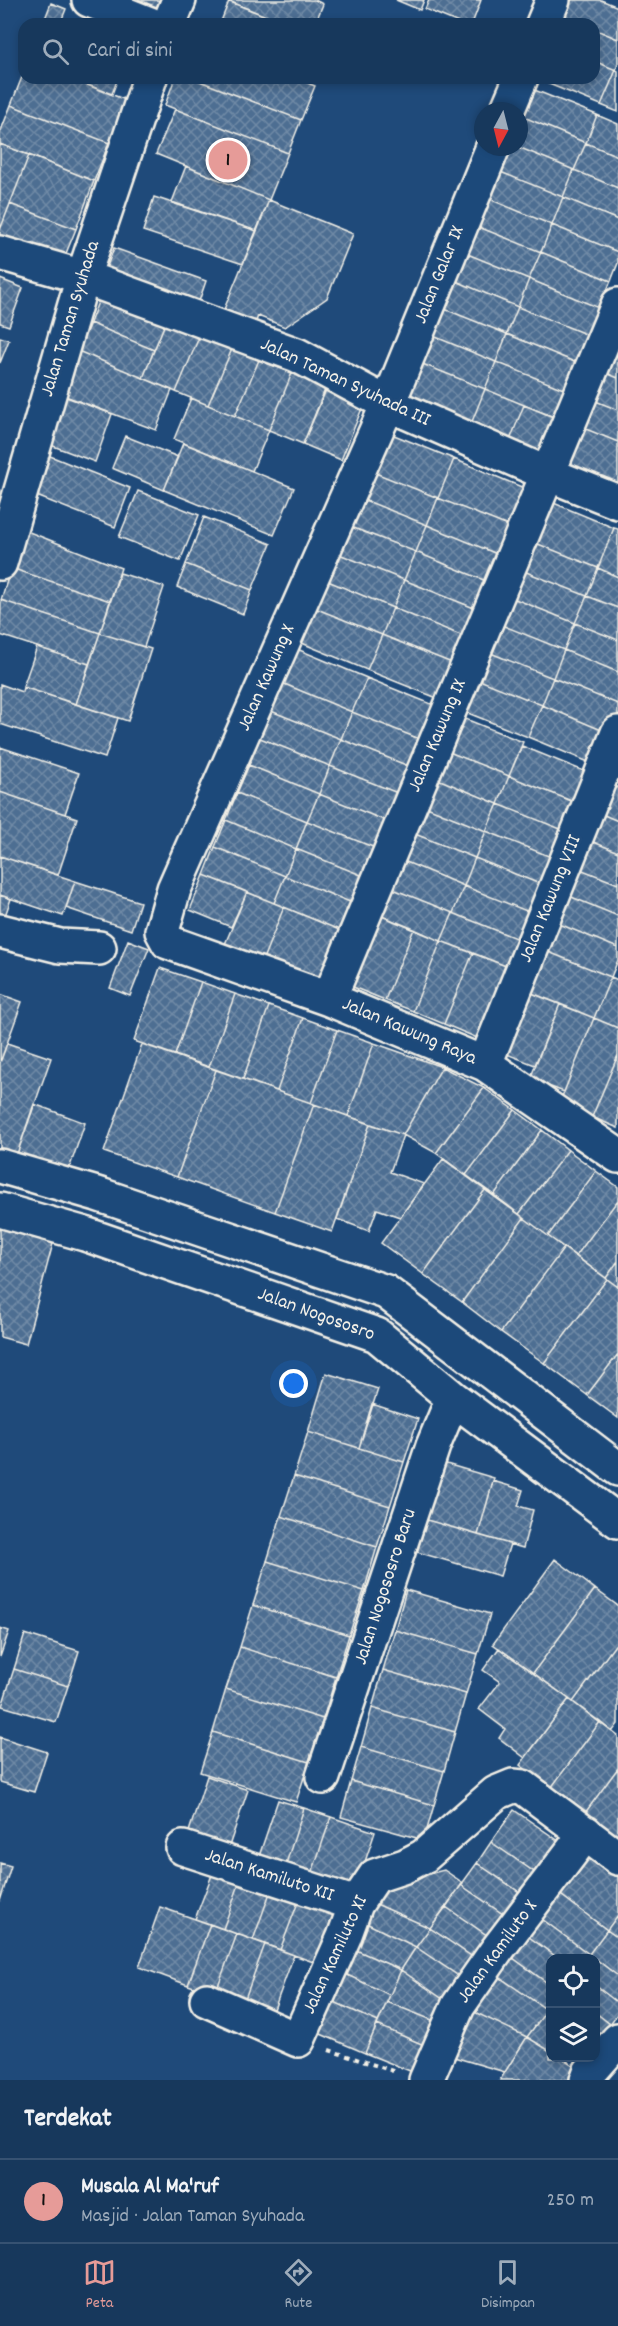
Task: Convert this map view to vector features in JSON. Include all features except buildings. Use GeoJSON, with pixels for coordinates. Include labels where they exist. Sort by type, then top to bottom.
{"type":"FeatureCollection","features":[{"type":"Feature","properties":{"kind":"street"},"geometry":{"type":"LineString","coordinates":[[90,0],[135,18]]}},
{"type":"Feature","properties":{"kind":"street"},"geometry":{"type":"LineString","coordinates":[[172,18],[179,0]]}},
{"type":"Feature","properties":{"kind":"street"},"geometry":{"type":"LineString","coordinates":[[546,18],[553,0]]}},
{"type":"Feature","properties":{"kind":"street","name":"Jalan Taman Syuhada"},"geometry":{"type":"LineString","coordinates":[[0,563],[82,277],[148,84]]}},
{"type":"Feature","properties":{"kind":"street"},"geometry":{"type":"LineString","coordinates":[[511,102],[518,84]]}},
{"type":"Feature","properties":{"kind":"street","name":"Jalan Galar IX"},"geometry":{"type":"LineString","coordinates":[[367,392],[488,156]]}},
{"type":"Feature","properties":{"kind":"street","name":"Jalan Taman Syuhada III"},"geometry":{"type":"LineString","coordinates":[[0,253],[82,277],[297,355],[367,392],[548,474],[618,502]]}},
{"type":"Feature","properties":{"kind":"street","name":"Jalan Kawung IX"},"geometry":{"type":"LineString","coordinates":[[329,999],[618,305]]}},
{"type":"Feature","properties":{"kind":"street","name":"Jalan Kawung X"},"geometry":{"type":"LineString","coordinates":[[181,947],[168,942],[162,931],[174,889],[367,392]]}},
{"type":"Feature","properties":{"kind":"street","name":"Jalan Kawung VIII"},"geometry":{"type":"LineString","coordinates":[[485,1064],[618,733]]}},
{"type":"Feature","properties":{"kind":"street"},"geometry":{"type":"LineString","coordinates":[[0,931],[60,946],[99,948]]}},
{"type":"Feature","properties":{"kind":"street","name":"Jalan Kawung Raya"},"geometry":{"type":"LineString","coordinates":[[181,947],[329,999],[485,1064],[618,1156]]}},
{"type":"Feature","properties":{"kind":"street"},"geometry":{"type":"LineString","coordinates":[[0,1166],[97,1194],[386,1292],[618,1469]]}},
{"type":"Feature","properties":{"kind":"street"},"geometry":{"type":"LineString","coordinates":[[86,1234],[97,1194]]}},
{"type":"Feature","properties":{"kind":"street","name":"Jalan Nogososro"},"geometry":{"type":"LineString","coordinates":[[0,1210],[86,1234],[377,1335],[453,1398],[615,1513]]}},
{"type":"Feature","properties":{"kind":"street","name":"Jalan Nogososro Baru"},"geometry":{"type":"LineString","coordinates":[[323,1778],[434,1446],[453,1398]]}},
{"type":"Feature","properties":{"kind":"street","name":"Jalan Kamiluto XI"},"geometry":{"type":"LineString","coordinates":[[298,2040],[344,1937],[356,1904],[375,1876],[405,1866],[424,1856],[496,1793],[513,1786],[523,1787],[586,1833]]}},
{"type":"Feature","properties":{"kind":"street"},"geometry":{"type":"LineString","coordinates":[[586,1833],[618,1858]]}},
{"type":"Feature","properties":{"kind":"street","name":"Jalan Kamiluto X"},"geometry":{"type":"LineString","coordinates":[[412,2076],[496,1950],[586,1833]]}},
{"type":"Feature","properties":{"kind":"street","name":"Jalan Kamiluto XII"},"geometry":{"type":"LineString","coordinates":[[183,1848],[356,1904]]}},
{"type":"Feature","properties":{"kind":"street"},"geometry":{"type":"LineString","coordinates":[[207,2000],[298,2040]]}},
{"type":"Feature","properties":{"kind":"street"},"geometry":{"type":"LineString","coordinates":[[587,2080],[590,2072],[618,2040]]}},
{"type":"Feature","properties":{"kind":"path"},"geometry":{"type":"LineString","coordinates":[[298,2040],[412,2076]]}},
{"type":"Feature","properties":{"kind":"place","name":"Musala Al Ma'ruf"},"geometry":{"type":"Point","coordinates":[228,160]}}]}
